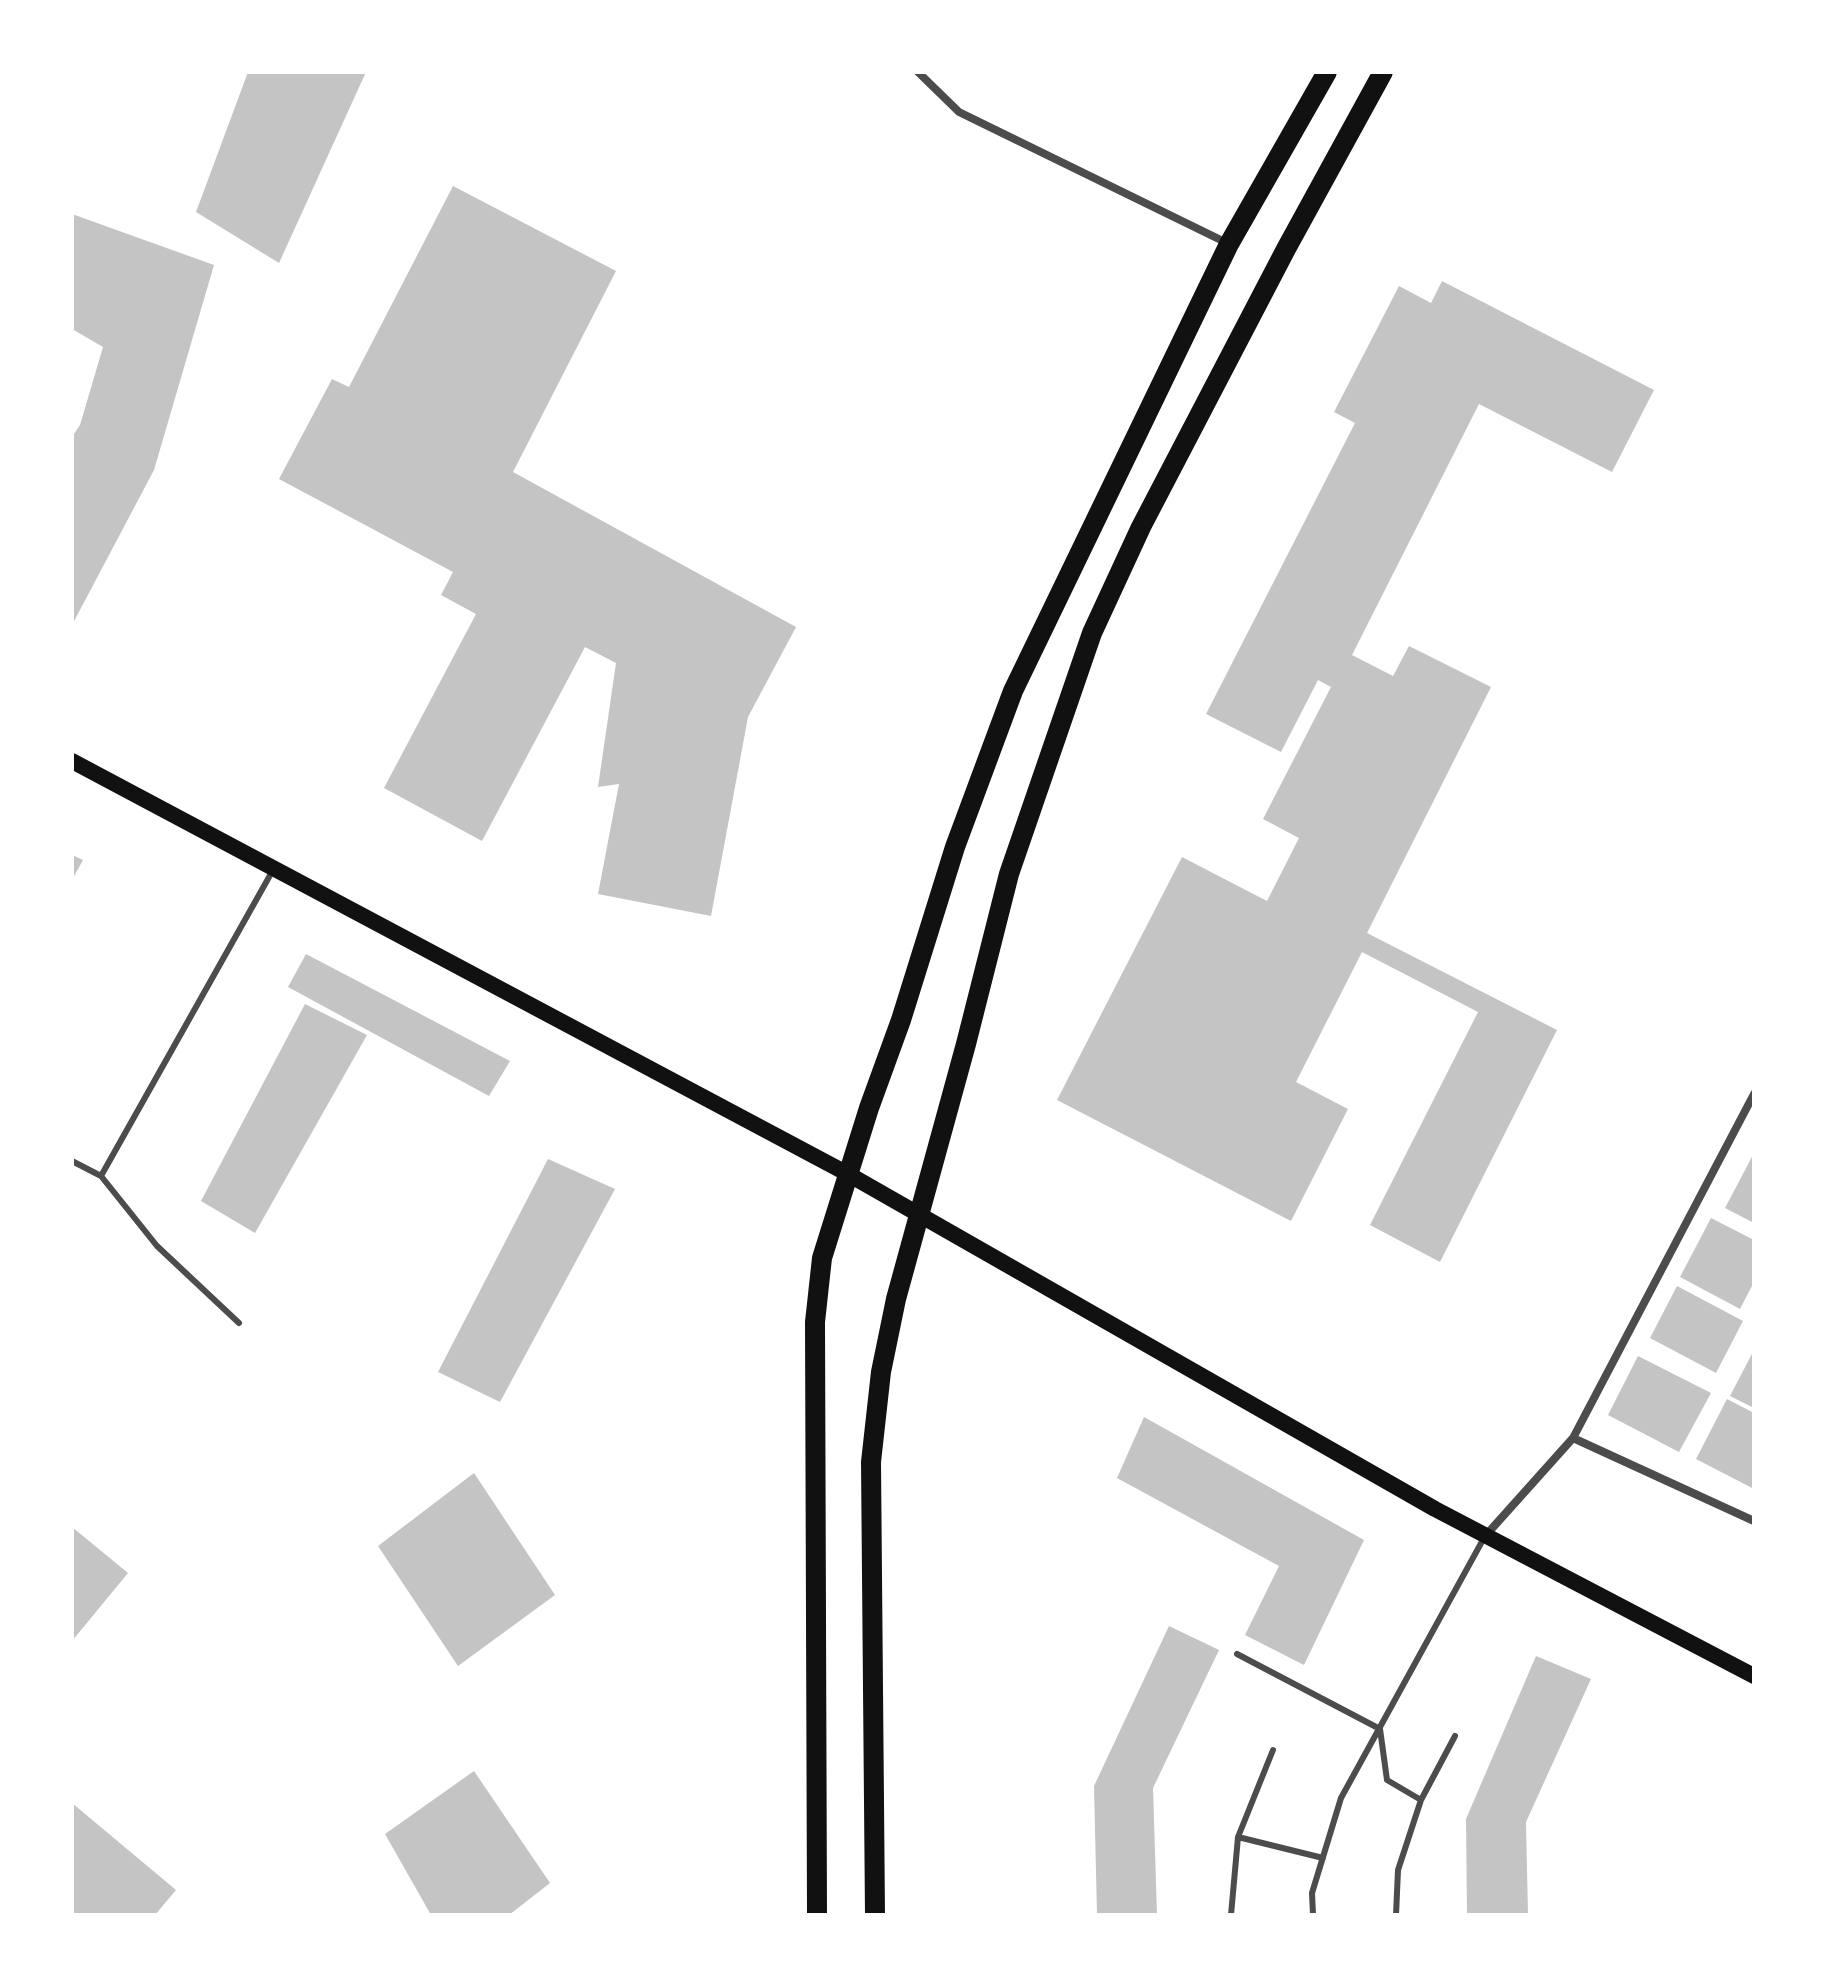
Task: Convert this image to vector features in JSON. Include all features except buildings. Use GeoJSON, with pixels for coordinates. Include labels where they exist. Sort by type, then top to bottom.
{"type":"FeatureCollection","features":[{"type":"Feature","properties":{"kind":"main road"},"geometry":{"type":"LineString","coordinates":[[817,1915],[815,1322],[822,1258],[955,847],[1013,691],[1229,244],[1327,72]]}},
{"type":"Feature","properties":{"kind":"main road"},"geometry":{"type":"LineString","coordinates":[[875,1915],[871,1462],[896,1299],[1009,874],[1092,633],[1148,513],[1383,72]]}},
{"type":"Feature","properties":{"kind":"main road"},"geometry":{"type":"LineString","coordinates":[[72,761],[848,1174],[1435,1509],[1754,1676]]}},
{"type":"Feature","properties":{"kind":"street"},"geometry":{"type":"LineString","coordinates":[[918,72],[959,112],[1229,244]]}},
{"type":"Feature","properties":{"kind":"street"},"geometry":{"type":"LineString","coordinates":[[1487,1534],[1573,1438],[1754,1094]]}},
{"type":"Feature","properties":{"kind":"street"},"geometry":{"type":"LineString","coordinates":[[1573,1438],[1754,1521]]}},
{"type":"Feature","properties":{"kind":"lane"},"geometry":{"type":"LineString","coordinates":[[101,1176],[275,867]]}},
{"type":"Feature","properties":{"kind":"lane"},"geometry":{"type":"LineString","coordinates":[[72,1161],[101,1176],[157,1246],[239,1323]]}},
{"type":"Feature","properties":{"kind":"lane"},"geometry":{"type":"LineString","coordinates":[[1313,1915],[1312,1893],[1341,1798],[1487,1534]]}},
{"type":"Feature","properties":{"kind":"lane"},"geometry":{"type":"LineString","coordinates":[[1237,1654],[1380,1729]]}},
{"type":"Feature","properties":{"kind":"lane"},"geometry":{"type":"LineString","coordinates":[[1380,1729],[1387,1780],[1421,1800]]}},
{"type":"Feature","properties":{"kind":"lane"},"geometry":{"type":"LineString","coordinates":[[1396,1915],[1398,1870],[1421,1800],[1455,1736]]}},
{"type":"Feature","properties":{"kind":"lane"},"geometry":{"type":"LineString","coordinates":[[1231,1915],[1238,1837],[1273,1750]]}},
{"type":"Feature","properties":{"kind":"lane"},"geometry":{"type":"LineString","coordinates":[[1238,1837],[1323,1858]]}}]}
